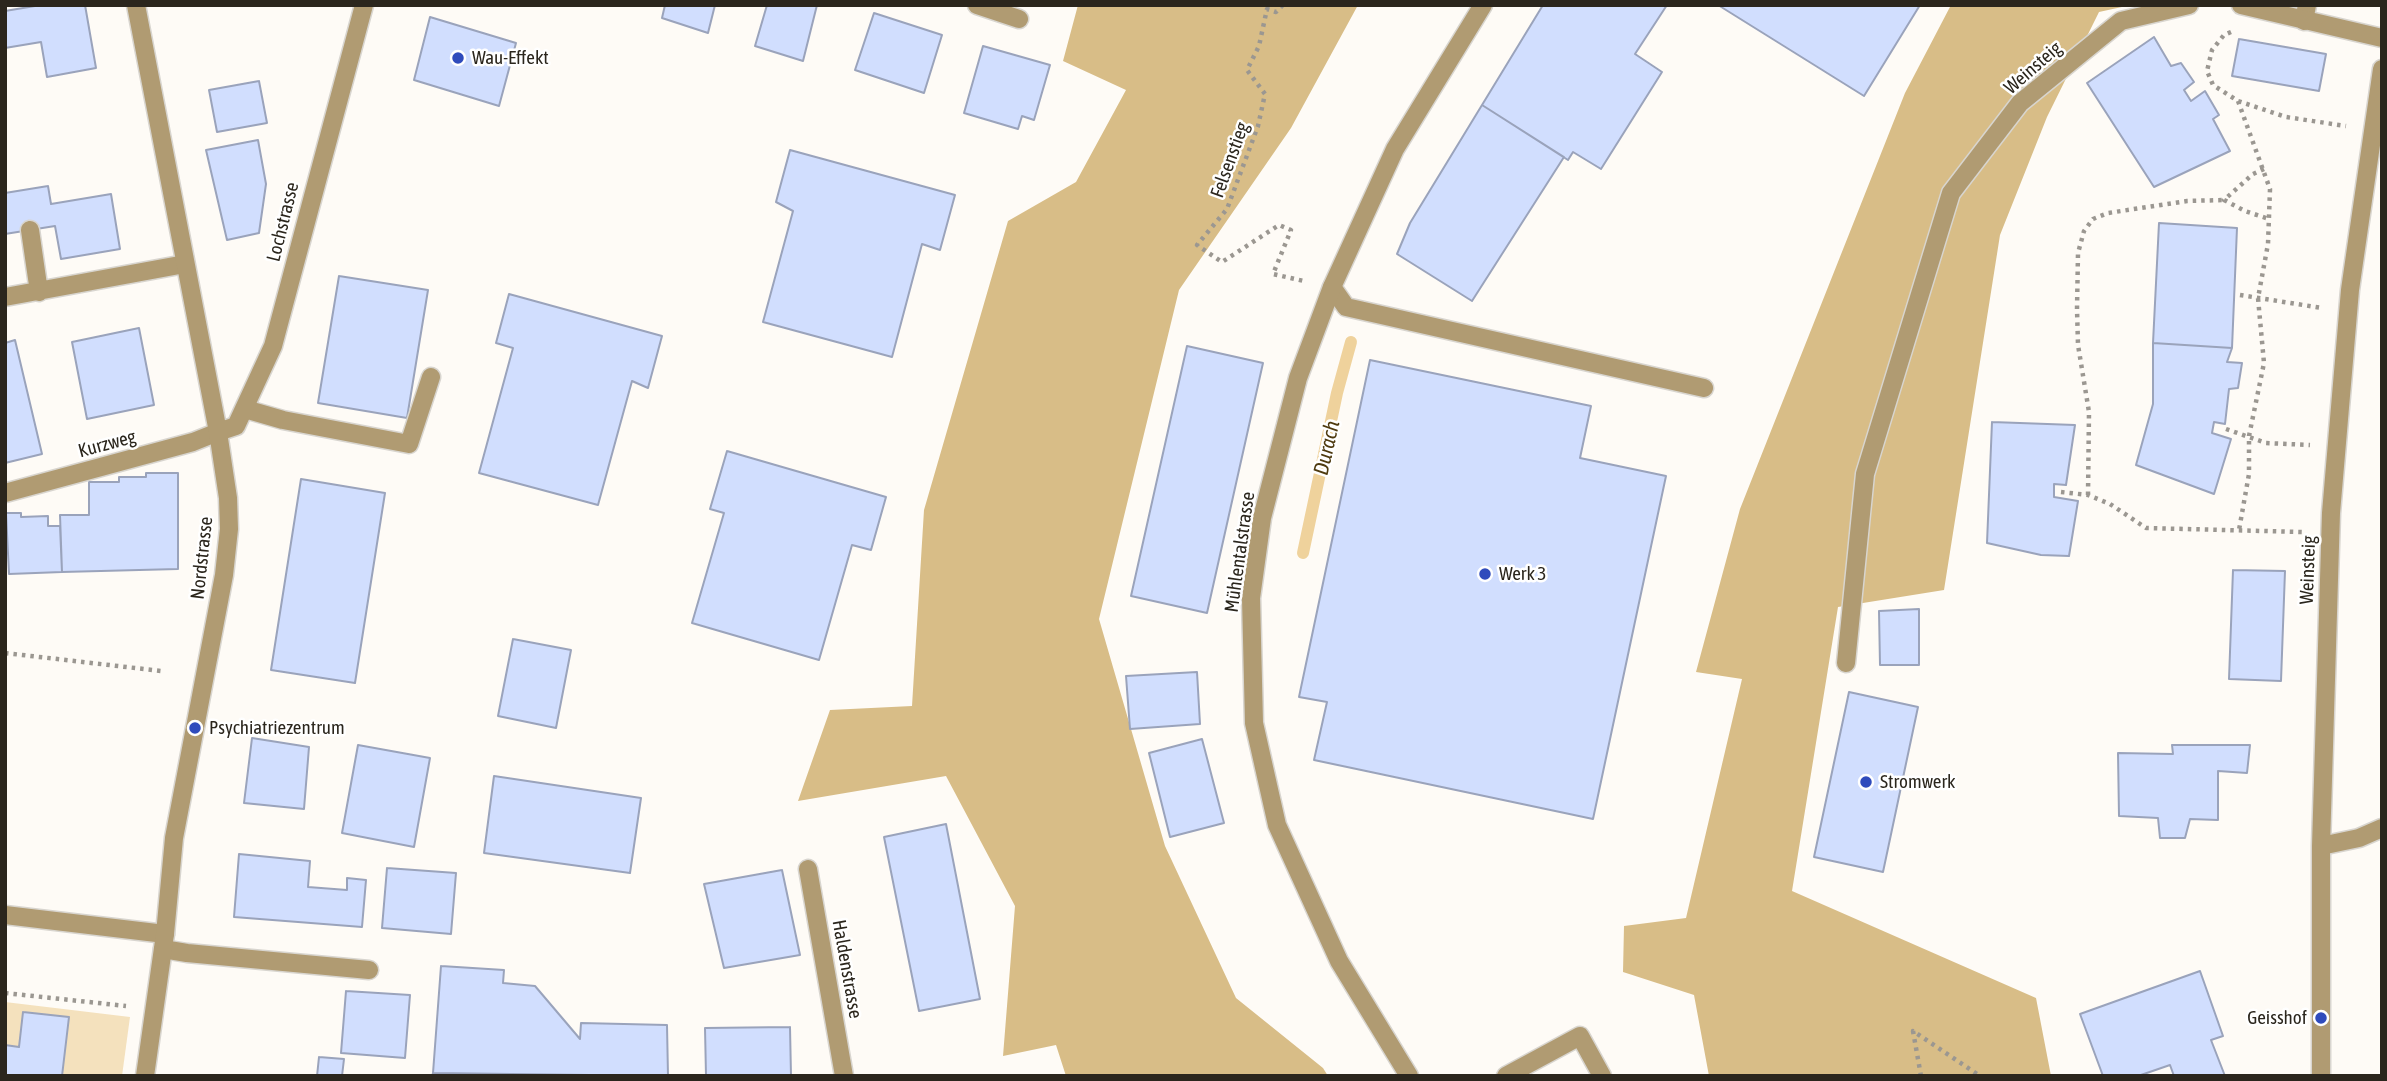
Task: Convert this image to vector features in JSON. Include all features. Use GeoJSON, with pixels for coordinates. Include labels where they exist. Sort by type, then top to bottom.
{"type":"FeatureCollection","features":[{"type":"Feature","properties":{"kind":"street","name":"Nordstrasse"},"geometry":{"type":"LineString","coordinates":[[136,5],[218,432],[228,498],[228,553],[174,838],[164,941],[145,1076]]}},
{"type":"Feature","properties":{"kind":"street","name":"Lochstrasse"},"geometry":{"type":"LineString","coordinates":[[218,432],[236,426],[273,346],[363,5]]}},
{"type":"Feature","properties":{"kind":"street"},"geometry":{"type":"LineString","coordinates":[[977,5],[1019,19]]}},
{"type":"Feature","properties":{"kind":"street","name":"Mühlentalstrasse"},"geometry":{"type":"LineString","coordinates":[[1409,1076],[1339,961],[1278,825],[1254,723],[1251,598],[1262,518],[1298,378],[1332,287],[1395,149],[1483,5]]}},
{"type":"Feature","properties":{"kind":"street","name":"Weinsteig"},"geometry":{"type":"LineString","coordinates":[[1846,663],[1865,474],[1951,193],[2020,103],[2121,21],[2189,5]]}},
{"type":"Feature","properties":{"kind":"street"},"geometry":{"type":"LineString","coordinates":[[2249,7],[2305,13],[2382,38]]}},
{"type":"Feature","properties":{"kind":"street","name":"Weinsteig"},"geometry":{"type":"LineString","coordinates":[[2321,1076],[2321,846],[2330,533],[2348,313],[2382,69]]}},
{"type":"Feature","properties":{"kind":"street"},"geometry":{"type":"LineString","coordinates":[[30,230],[39,292]]}},
{"type":"Feature","properties":{"kind":"street"},"geometry":{"type":"LineString","coordinates":[[5,296],[185,264]]}},
{"type":"Feature","properties":{"kind":"street"},"geometry":{"type":"LineString","coordinates":[[1332,287],[1346,307],[1704,388]]}},
{"type":"Feature","properties":{"kind":"street"},"geometry":{"type":"LineString","coordinates":[[245,409],[283,420],[409,444],[430,377]]}},
{"type":"Feature","properties":{"kind":"street","name":"Kurzweg"},"geometry":{"type":"LineString","coordinates":[[5,493],[193,442],[218,432]]}},
{"type":"Feature","properties":{"kind":"street"},"geometry":{"type":"LineString","coordinates":[[2321,846],[2359,838],[2382,828]]}},
{"type":"Feature","properties":{"kind":"street","name":"Haldenstrasse"},"geometry":{"type":"LineString","coordinates":[[808,869],[844,1076]]}},
{"type":"Feature","properties":{"kind":"street"},"geometry":{"type":"LineString","coordinates":[[7,916],[164,941],[187,953],[369,970]]}},
{"type":"Feature","properties":{"kind":"street"},"geometry":{"type":"LineString","coordinates":[[1506,1076],[1580,1036],[1602,1076]]}},
{"type":"Feature","properties":{"kind":"path","name":"Felsenstieg"},"geometry":{"type":"LineString","coordinates":[[1283,5],[1276,12],[1267,9],[1259,46],[1247,70],[1265,94],[1258,126],[1227,208],[1197,245],[1222,262],[1279,225],[1291,230],[1273,274],[1332,287]]}},
{"type":"Feature","properties":{"kind":"path"},"geometry":{"type":"LineString","coordinates":[[2249,7],[2240,29],[2224,35],[2212,50],[2207,71],[2213,85],[2238,101],[2286,117],[2373,129]]}},
{"type":"Feature","properties":{"kind":"path"},"geometry":{"type":"LineString","coordinates":[[2238,101],[2270,189],[2268,244],[2258,298],[2264,363],[2249,436],[2249,474],[2239,530]]}},
{"type":"Feature","properties":{"kind":"path"},"geometry":{"type":"LineString","coordinates":[[2224,200],[2253,174],[2264,169]]}},
{"type":"Feature","properties":{"kind":"path"},"geometry":{"type":"LineString","coordinates":[[2088,495],[2089,412],[2078,345],[2077,309],[2078,253],[2084,231],[2093,219],[2108,213],[2187,201],[2224,200],[2245,211],[2270,219]]}},
{"type":"Feature","properties":{"kind":"path"},"geometry":{"type":"LineString","coordinates":[[2240,295],[2348,313]]}},
{"type":"Feature","properties":{"kind":"path"},"geometry":{"type":"LineString","coordinates":[[2226,429],[2266,443],[2336,447]]}},
{"type":"Feature","properties":{"kind":"path"},"geometry":{"type":"LineString","coordinates":[[2061,492],[2088,495],[2110,504],[2146,528],[2330,533]]}},
{"type":"Feature","properties":{"kind":"path"},"geometry":{"type":"LineString","coordinates":[[5,653],[161,671]]}},
{"type":"Feature","properties":{"kind":"path"},"geometry":{"type":"LineString","coordinates":[[5,993],[154,1010]]}},
{"type":"Feature","properties":{"kind":"path"},"geometry":{"type":"LineString","coordinates":[[1921,1076],[1913,1031],[1980,1076]]}},
{"type":"Feature","properties":{"kind":"shaded area"},"geometry":{"type":"Polygon","coordinates":[[[1078,5],[1358,5],[1291,128],[1179,290],[1099,619],[1165,846],[1236,998],[1323,1068],[1328,1076],[1066,1076],[1056,1045],[1003,1056],[1015,906],[946,776],[798,801],[830,710],[912,706],[924,510],[1008,221],[1076,182],[1126,90],[1063,61],[1078,5]]]}},
{"type":"Feature","properties":{"kind":"shaded area"},"geometry":{"type":"Polygon","coordinates":[[[1951,5],[2131,5],[2099,12],[2047,117],[2000,235],[1944,590],[1838,607],[1792,891],[2036,998],[2051,1076],[1709,1076],[1694,995],[1623,972],[1624,926],[1686,918],[1742,679],[1696,672],[1740,509],[1905,93],[1951,5]]]}},
{"type":"Feature","properties":{"kind":"shaded area"},"geometry":{"type":"Polygon","coordinates":[[[5,1002],[130,1017],[122,1076],[5,1076],[5,1002]]]}},
{"type":"Feature","properties":{"kind":"building"},"geometry":{"type":"Polygon","coordinates":[[[41,5],[85,5],[96,68],[47,77],[41,42],[5,48],[5,11],[41,5]]]}},
{"type":"Feature","properties":{"kind":"building"},"geometry":{"type":"Polygon","coordinates":[[[665,5],[715,5],[708,33],[662,18],[665,5]]]}},
{"type":"Feature","properties":{"kind":"building"},"geometry":{"type":"Polygon","coordinates":[[[767,5],[817,5],[803,61],[755,46],[767,5]]]}},
{"type":"Feature","properties":{"kind":"building"},"geometry":{"type":"Polygon","coordinates":[[[1543,5],[1667,5],[1635,54],[1662,72],[1601,169],[1573,152],[1568,160],[1482,105],[1543,5]]]}},
{"type":"Feature","properties":{"kind":"building"},"geometry":{"type":"Polygon","coordinates":[[[1718,5],[1920,5],[1864,96],[1718,5]]]}},
{"type":"Feature","properties":{"kind":"building"},"geometry":{"type":"Polygon","coordinates":[[[874,13],[942,35],[924,93],[855,70],[874,13]]]}},
{"type":"Feature","properties":{"kind":"building"},"geometry":{"type":"Polygon","coordinates":[[[430,17],[516,43],[499,106],[414,80],[430,17]]]}},
{"type":"Feature","properties":{"kind":"building"},"geometry":{"type":"Polygon","coordinates":[[[2154,37],[2171,66],[2181,63],[2194,82],[2184,90],[2191,101],[2205,91],[2219,115],[2213,119],[2230,151],[2154,187],[2087,83],[2154,37]]]}},
{"type":"Feature","properties":{"kind":"building"},"geometry":{"type":"Polygon","coordinates":[[[2239,39],[2326,54],[2319,91],[2232,76],[2239,39]]]}},
{"type":"Feature","properties":{"kind":"building"},"geometry":{"type":"Polygon","coordinates":[[[983,46],[1050,65],[1034,120],[1022,116],[1018,129],[964,113],[983,46]]]}},
{"type":"Feature","properties":{"kind":"building"},"geometry":{"type":"Polygon","coordinates":[[[259,81],[267,123],[217,132],[209,90],[259,81]]]}},
{"type":"Feature","properties":{"kind":"building"},"geometry":{"type":"Polygon","coordinates":[[[1482,105],[1564,157],[1472,301],[1397,254],[1410,223],[1482,105]]]}},
{"type":"Feature","properties":{"kind":"building"},"geometry":{"type":"Polygon","coordinates":[[[258,140],[266,184],[259,233],[227,240],[206,150],[258,140]]]}},
{"type":"Feature","properties":{"kind":"building"},"geometry":{"type":"Polygon","coordinates":[[[790,150],[955,195],[940,250],[922,244],[892,357],[763,322],[793,211],[776,202],[790,150]]]}},
{"type":"Feature","properties":{"kind":"building"},"geometry":{"type":"Polygon","coordinates":[[[48,186],[51,204],[111,194],[120,249],[61,259],[55,226],[5,234],[5,193],[48,186]]]}},
{"type":"Feature","properties":{"kind":"building"},"geometry":{"type":"Polygon","coordinates":[[[2159,223],[2237,228],[2232,348],[2153,343],[2159,223]]]}},
{"type":"Feature","properties":{"kind":"building"},"geometry":{"type":"Polygon","coordinates":[[[339,276],[428,290],[407,418],[318,403],[339,276]]]}},
{"type":"Feature","properties":{"kind":"building"},"geometry":{"type":"Polygon","coordinates":[[[509,294],[662,336],[648,388],[632,381],[598,505],[479,473],[513,348],[496,343],[509,294]]]}},
{"type":"Feature","properties":{"kind":"building"},"geometry":{"type":"Polygon","coordinates":[[[139,328],[154,405],[87,419],[72,342],[139,328]]]}},
{"type":"Feature","properties":{"kind":"building"},"geometry":{"type":"Polygon","coordinates":[[[15,340],[42,454],[5,463],[5,343],[15,340]]]}},
{"type":"Feature","properties":{"kind":"building"},"geometry":{"type":"Polygon","coordinates":[[[2153,343],[2232,348],[2227,362],[2242,363],[2238,388],[2229,389],[2225,424],[2214,422],[2212,433],[2231,439],[2214,494],[2136,465],[2153,404],[2153,343]]]}},
{"type":"Feature","properties":{"kind":"building"},"geometry":{"type":"Polygon","coordinates":[[[1187,346],[1263,363],[1207,613],[1131,596],[1187,346]]]}},
{"type":"Feature","properties":{"kind":"building","name":"Werk 3"},"geometry":{"type":"Polygon","coordinates":[[[1370,360],[1591,406],[1580,458],[1666,476],[1593,819],[1314,760],[1327,702],[1299,697],[1370,360]]]}},
{"type":"Feature","properties":{"kind":"building"},"geometry":{"type":"Polygon","coordinates":[[[1992,422],[2075,425],[2066,485],[2054,484],[2054,497],[2078,501],[2069,556],[2041,555],[1987,543],[1992,422]]]}},
{"type":"Feature","properties":{"kind":"building"},"geometry":{"type":"Polygon","coordinates":[[[727,451],[886,497],[871,550],[852,545],[819,660],[692,623],[724,513],[710,509],[727,451]]]}},
{"type":"Feature","properties":{"kind":"building"},"geometry":{"type":"Polygon","coordinates":[[[146,473],[178,473],[178,569],[62,572],[60,515],[89,515],[89,482],[119,482],[119,477],[146,477],[146,473]]]}},
{"type":"Feature","properties":{"kind":"building"},"geometry":{"type":"Polygon","coordinates":[[[301,479],[385,493],[355,683],[271,670],[301,479]]]}},
{"type":"Feature","properties":{"kind":"building"},"geometry":{"type":"Polygon","coordinates":[[[6,513],[21,513],[21,517],[48,516],[48,526],[60,526],[62,572],[9,574],[6,513]]]}},
{"type":"Feature","properties":{"kind":"building"},"geometry":{"type":"Polygon","coordinates":[[[2233,570],[2285,571],[2281,681],[2229,679],[2233,570]]]}},
{"type":"Feature","properties":{"kind":"building"},"geometry":{"type":"Polygon","coordinates":[[[1919,609],[1919,665],[1880,665],[1879,611],[1919,609]]]}},
{"type":"Feature","properties":{"kind":"building"},"geometry":{"type":"Polygon","coordinates":[[[513,639],[571,650],[556,728],[498,716],[513,639]]]}},
{"type":"Feature","properties":{"kind":"building"},"geometry":{"type":"Polygon","coordinates":[[[1197,672],[1200,724],[1130,729],[1126,676],[1197,672]]]}},
{"type":"Feature","properties":{"kind":"building","name":"Stromwerk"},"geometry":{"type":"Polygon","coordinates":[[[1849,692],[1918,707],[1883,872],[1814,857],[1849,692]]]}},
{"type":"Feature","properties":{"kind":"building"},"geometry":{"type":"Polygon","coordinates":[[[252,738],[309,747],[304,809],[244,803],[252,738]]]}},
{"type":"Feature","properties":{"kind":"building"},"geometry":{"type":"Polygon","coordinates":[[[1202,739],[1224,823],[1170,837],[1149,753],[1202,739]]]}},
{"type":"Feature","properties":{"kind":"building"},"geometry":{"type":"Polygon","coordinates":[[[358,745],[430,758],[414,847],[342,833],[358,745]]]}},
{"type":"Feature","properties":{"kind":"building"},"geometry":{"type":"Polygon","coordinates":[[[2172,745],[2250,745],[2247,773],[2218,771],[2218,820],[2190,819],[2185,838],[2160,838],[2158,818],[2119,816],[2118,753],[2173,754],[2172,745]]]}},
{"type":"Feature","properties":{"kind":"building"},"geometry":{"type":"Polygon","coordinates":[[[494,776],[641,798],[630,873],[484,853],[494,776]]]}},
{"type":"Feature","properties":{"kind":"building"},"geometry":{"type":"Polygon","coordinates":[[[946,824],[980,999],[919,1011],[884,837],[946,824]]]}},
{"type":"Feature","properties":{"kind":"building"},"geometry":{"type":"Polygon","coordinates":[[[239,854],[310,861],[308,887],[347,890],[347,878],[366,880],[362,927],[234,917],[239,854]]]}},
{"type":"Feature","properties":{"kind":"building"},"geometry":{"type":"Polygon","coordinates":[[[387,868],[456,873],[451,934],[382,928],[387,868]]]}},
{"type":"Feature","properties":{"kind":"building"},"geometry":{"type":"Polygon","coordinates":[[[782,870],[800,955],[724,968],[704,884],[782,870]]]}},
{"type":"Feature","properties":{"kind":"building"},"geometry":{"type":"Polygon","coordinates":[[[441,966],[504,970],[503,983],[535,986],[580,1039],[581,1023],[667,1025],[668,1076],[433,1073],[441,966]]]}},
{"type":"Feature","properties":{"kind":"building"},"geometry":{"type":"Polygon","coordinates":[[[2200,971],[2223,1036],[2211,1040],[2225,1076],[2174,1076],[2170,1065],[2138,1076],[2103,1076],[2080,1014],[2200,971]]]}},
{"type":"Feature","properties":{"kind":"building"},"geometry":{"type":"Polygon","coordinates":[[[346,991],[410,995],[405,1058],[341,1053],[346,991]]]}},
{"type":"Feature","properties":{"kind":"building"},"geometry":{"type":"Polygon","coordinates":[[[23,1012],[69,1017],[62,1076],[5,1076],[5,1045],[19,1047],[23,1012]]]}},
{"type":"Feature","properties":{"kind":"building"},"geometry":{"type":"Polygon","coordinates":[[[790,1027],[791,1076],[706,1076],[705,1028],[790,1027]]]}},
{"type":"Feature","properties":{"kind":"building"},"geometry":{"type":"Polygon","coordinates":[[[319,1057],[344,1059],[342,1076],[317,1076],[319,1057]]]}},
{"type":"Feature","properties":{"kind":"building"},"geometry":{"type":"Polygon","coordinates":[[[433,1073],[471,1074],[471,1076],[432,1076],[433,1073]]]}},
{"type":"Feature","properties":{"kind":"waterway","name":"Durach"},"geometry":{"type":"LineString","coordinates":[[1303,553],[1337,393],[1351,342]]}},
{"type":"Feature","properties":{"kind":"place","name":"Wau-Effekt"},"geometry":{"type":"Point","coordinates":[458,58]}},
{"type":"Feature","properties":{"kind":"place","name":"Werk 3"},"geometry":{"type":"Point","coordinates":[1485,574]}},
{"type":"Feature","properties":{"kind":"place","name":"Psychiatriezentrum"},"geometry":{"type":"Point","coordinates":[195,728]}},
{"type":"Feature","properties":{"kind":"place","name":"Stromwerk"},"geometry":{"type":"Point","coordinates":[1866,782]}},
{"type":"Feature","properties":{"kind":"place","name":"Geisshof"},"geometry":{"type":"Point","coordinates":[2321,1018]}}]}
